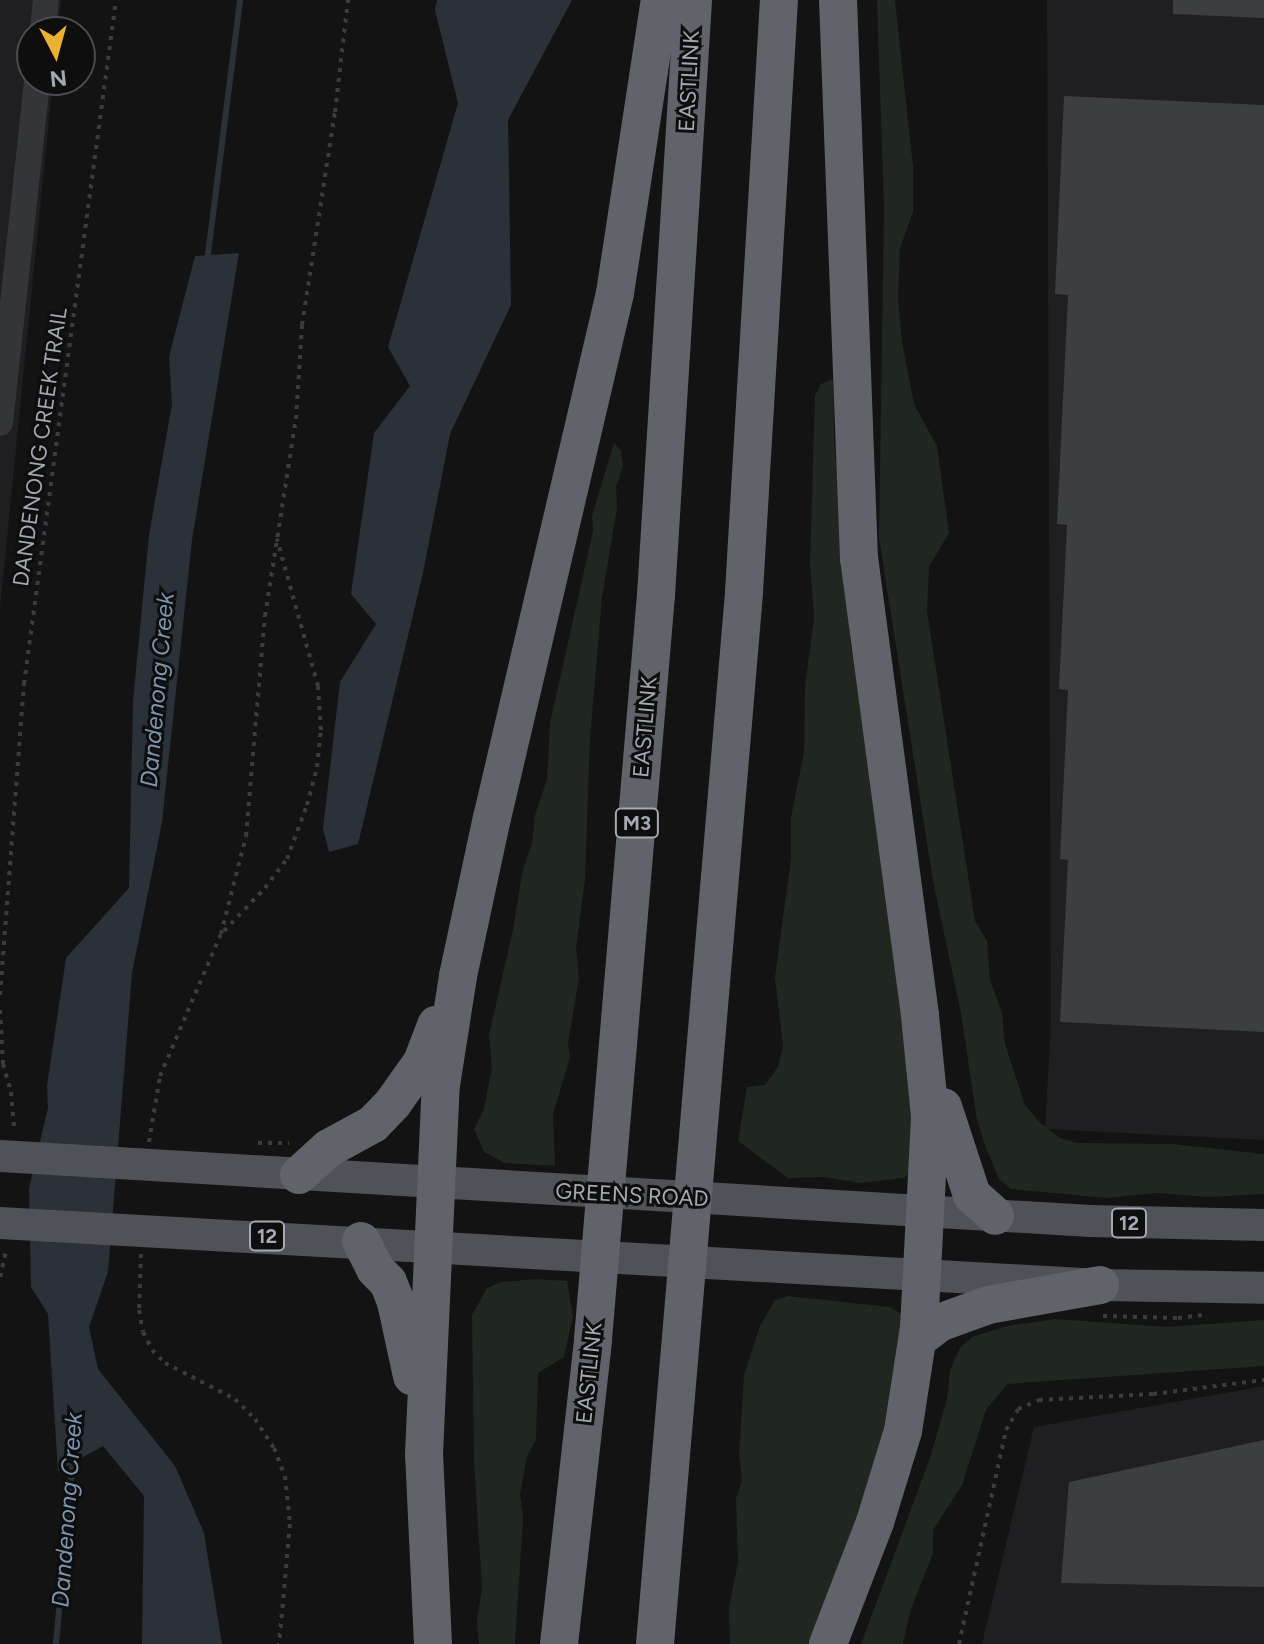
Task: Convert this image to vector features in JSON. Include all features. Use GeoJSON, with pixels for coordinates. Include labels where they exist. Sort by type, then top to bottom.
{"type":"FeatureCollection","features":[{"type":"Feature","properties":{"kind":"highway"},"geometry":{"type":"LineString","coordinates":[[433,1644],[424,1454],[439,1096],[458,976],[541,599],[588,421],[615,293],[660,0]]}},
{"type":"Feature","properties":{"kind":"highway","name":"EASTLINK"},"geometry":{"type":"LineString","coordinates":[[559,1644],[593,1339],[655,611],[693,0]]}},
{"type":"Feature","properties":{"kind":"highway"},"geometry":{"type":"LineString","coordinates":[[655,1644],[744,592],[779,0]]}},
{"type":"Feature","properties":{"kind":"highway"},"geometry":{"type":"LineString","coordinates":[[828,1644],[893,1471],[918,1339],[930,1116],[920,1015],[859,559],[838,0]]}},
{"type":"Feature","properties":{"kind":"highway"},"geometry":{"type":"LineString","coordinates":[[299,1175],[329,1148],[373,1124],[411,1081],[458,976]]}},
{"type":"Feature","properties":{"kind":"highway"},"geometry":{"type":"LineString","coordinates":[[920,1015],[959,1163],[972,1195],[995,1216]]}},
{"type":"Feature","properties":{"kind":"highway"},"geometry":{"type":"LineString","coordinates":[[361,1241],[375,1269],[388,1282],[399,1313],[424,1454]]}},
{"type":"Feature","properties":{"kind":"highway"},"geometry":{"type":"LineString","coordinates":[[918,1339],[939,1323],[988,1305],[1100,1285]]}},
{"type":"Feature","properties":{"kind":"main road","name":"GREENS ROAD"},"geometry":{"type":"LineString","coordinates":[[0,1156],[434,1185],[995,1216],[1264,1225]]}},
{"type":"Feature","properties":{"kind":"main road","name":"12"},"geometry":{"type":"LineString","coordinates":[[0,1223],[1100,1285],[1264,1288]]}},
{"type":"Feature","properties":{"kind":"street"},"geometry":{"type":"LineString","coordinates":[[0,423],[35,96]]}},
{"type":"Feature","properties":{"kind":"path","name":"DANDENONG CREEK TRAIL"},"geometry":{"type":"LineString","coordinates":[[0,995],[24,684],[116,0]]}},
{"type":"Feature","properties":{"kind":"path"},"geometry":{"type":"LineString","coordinates":[[148,1150],[160,1076],[221,934],[246,836],[265,616],[296,419],[302,325],[335,112],[348,0]]}},
{"type":"Feature","properties":{"kind":"path"},"geometry":{"type":"LineString","coordinates":[[221,934],[265,888],[287,859],[317,767],[321,730],[318,686],[276,537]]}},
{"type":"Feature","properties":{"kind":"path"},"geometry":{"type":"LineString","coordinates":[[0,1010],[2,1064]]}},
{"type":"Feature","properties":{"kind":"path"},"geometry":{"type":"LineString","coordinates":[[141,1253],[139,1310],[143,1332],[152,1350],[165,1363],[235,1399],[255,1419],[274,1448],[285,1476],[290,1524],[279,1644]]}},
{"type":"Feature","properties":{"kind":"path"},"geometry":{"type":"LineString","coordinates":[[959,1644],[1000,1454],[1011,1418],[1018,1409],[1039,1400],[1101,1399],[1264,1380]]}},
{"type":"Feature","properties":{"kind":"shaded area"},"geometry":{"type":"Polygon","coordinates":[[[0,0],[61,0],[60,16],[16,16],[16,96],[51,96],[0,608],[0,0]]]}},
{"type":"Feature","properties":{"kind":"shaded area"},"geometry":{"type":"Polygon","coordinates":[[[877,0],[895,0],[913,167],[913,212],[900,248],[898,298],[902,342],[914,404],[937,446],[949,533],[929,567],[927,611],[975,921],[987,941],[990,980],[1002,1013],[1005,1044],[1025,1105],[1039,1122],[1060,1138],[1077,1143],[1173,1144],[1264,1154],[1264,1194],[1207,1197],[1157,1193],[1107,1198],[1011,1189],[999,1179],[986,1148],[977,1120],[961,1013],[933,881],[879,538],[884,208],[877,0]]]}},
{"type":"Feature","properties":{"kind":"shaded area"},"geometry":{"type":"Polygon","coordinates":[[[1047,0],[1264,0],[1264,1140],[1045,1129],[1051,1023],[1047,0]]]}},
{"type":"Feature","properties":{"kind":"shaded area"},"geometry":{"type":"Polygon","coordinates":[[[833,379],[834,440],[851,647],[865,711],[903,998],[915,1167],[904,1178],[860,1183],[824,1177],[788,1178],[738,1141],[747,1087],[765,1085],[778,1067],[783,1046],[775,977],[791,858],[791,817],[804,752],[805,687],[814,617],[810,563],[815,396],[821,384],[833,379]]]}},
{"type":"Feature","properties":{"kind":"shaded area"},"geometry":{"type":"Polygon","coordinates":[[[614,443],[621,451],[623,466],[616,487],[617,508],[602,598],[590,738],[585,880],[576,948],[579,978],[568,1043],[570,1057],[553,1114],[555,1166],[505,1163],[484,1152],[474,1129],[484,1109],[492,1067],[489,1035],[513,930],[522,873],[532,843],[535,815],[547,779],[550,723],[593,531],[592,516],[614,443]]]}},
{"type":"Feature","properties":{"kind":"shaded area"},"geometry":{"type":"Polygon","coordinates":[[[536,1279],[567,1281],[573,1316],[564,1357],[538,1373],[536,1440],[527,1456],[520,1495],[523,1518],[515,1644],[479,1644],[477,1622],[482,1587],[474,1462],[472,1315],[487,1288],[501,1282],[536,1279]]]}},
{"type":"Feature","properties":{"kind":"shaded area"},"geometry":{"type":"Polygon","coordinates":[[[788,1296],[890,1307],[900,1313],[907,1330],[902,1406],[812,1644],[730,1644],[729,1608],[738,1562],[736,1499],[742,1480],[739,1454],[744,1375],[760,1326],[775,1300],[788,1296]]]}},
{"type":"Feature","properties":{"kind":"shaded area"},"geometry":{"type":"Polygon","coordinates":[[[1056,1319],[1167,1327],[1264,1320],[1264,1366],[1007,1384],[986,1410],[962,1485],[933,1530],[933,1553],[910,1612],[903,1644],[861,1644],[930,1458],[947,1399],[950,1370],[960,1348],[972,1337],[1007,1326],[1056,1319]]]}},
{"type":"Feature","properties":{"kind":"shaded area"},"geometry":{"type":"Polygon","coordinates":[[[1264,1386],[1264,1644],[982,1644],[1034,1427],[1264,1386]]]}},
{"type":"Feature","properties":{"kind":"water"},"geometry":{"type":"Polygon","coordinates":[[[437,0],[572,0],[508,120],[511,305],[450,434],[423,573],[358,844],[329,852],[323,829],[340,682],[376,624],[351,594],[374,433],[410,386],[388,347],[458,103],[435,10],[437,0]]]}},
{"type":"Feature","properties":{"kind":"water"},"geometry":{"type":"Polygon","coordinates":[[[239,253],[192,540],[162,822],[132,973],[108,1272],[89,1327],[98,1369],[175,1466],[204,1533],[222,1644],[142,1644],[144,1496],[103,1446],[58,1471],[48,1314],[31,1287],[29,1188],[48,1108],[47,1086],[66,958],[129,888],[133,701],[149,535],[172,404],[169,357],[195,256],[239,253]]]}},
{"type":"Feature","properties":{"kind":"building"},"geometry":{"type":"Polygon","coordinates":[[[1173,0],[1264,0],[1264,18],[1173,14],[1173,0]]]}},
{"type":"Feature","properties":{"kind":"building"},"geometry":{"type":"Polygon","coordinates":[[[1064,96],[1264,105],[1264,1032],[1060,1022],[1068,860],[1060,859],[1068,690],[1059,689],[1067,525],[1057,524],[1068,295],[1055,294],[1064,96]]]}},
{"type":"Feature","properties":{"kind":"building"},"geometry":{"type":"Polygon","coordinates":[[[1264,1440],[1264,1587],[1061,1583],[1069,1482],[1264,1440]]]}},
{"type":"Feature","properties":{"kind":"waterway","name":"Dandenong Creek"},"geometry":{"type":"LineString","coordinates":[[207,262],[240,0]]}},
{"type":"Feature","properties":{"kind":"waterway","name":"Dandenong Creek"},"geometry":{"type":"LineString","coordinates":[[56,1644],[73,1456]]}}]}
